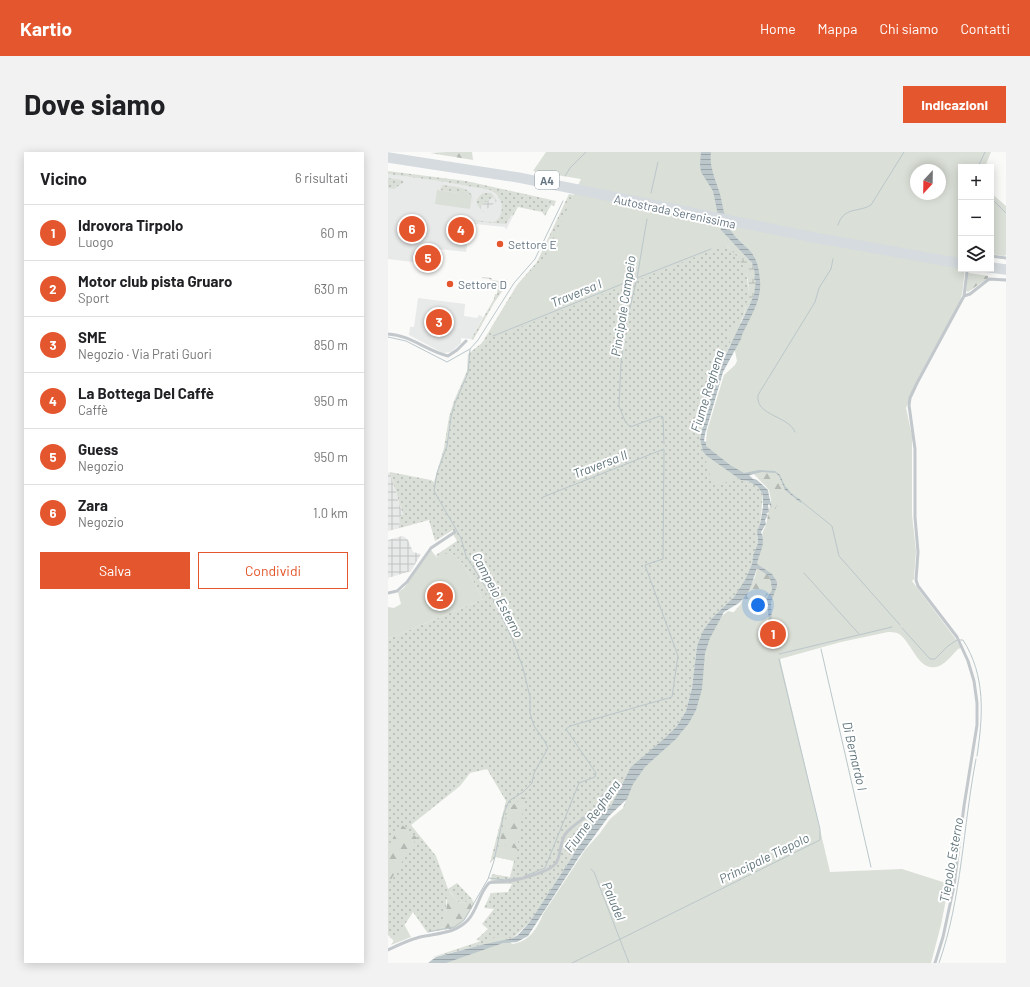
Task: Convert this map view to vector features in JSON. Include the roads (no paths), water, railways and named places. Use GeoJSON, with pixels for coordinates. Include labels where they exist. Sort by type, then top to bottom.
{"type":"FeatureCollection","features":[{"type":"Feature","properties":{"kind":"highway","name":"Autostrada Serenissima"},"geometry":{"type":"LineString","coordinates":[[388,155],[518,175],[886,254],[958,266]]}},
{"type":"Feature","properties":{"kind":"highway","name":"Autostrada Serenissima"},"geometry":{"type":"LineString","coordinates":[[388,160],[519,180],[705,215]]}},
{"type":"Feature","properties":{"kind":"highway","name":"Autostrada Serenissima"},"geometry":{"type":"LineString","coordinates":[[742,223],[958,259]]}},
{"type":"Feature","properties":{"kind":"highway"},"geometry":{"type":"LineString","coordinates":[[994,265],[1006,267]]}},
{"type":"Feature","properties":{"kind":"highway"},"geometry":{"type":"LineString","coordinates":[[994,270],[1006,272]]}},
{"type":"Feature","properties":{"kind":"street"},"geometry":{"type":"LineString","coordinates":[[994,256],[1006,258]]}},
{"type":"Feature","properties":{"kind":"street"},"geometry":{"type":"LineString","coordinates":[[935,963],[943,937],[954,886],[964,806],[977,725],[977,703],[974,681],[968,661],[958,640],[918,586],[916,580],[918,552],[915,517],[915,449],[909,405],[910,398],[917,383],[964,296],[967,272]]}},
{"type":"Feature","properties":{"kind":"street"},"geometry":{"type":"LineString","coordinates":[[964,296],[970,294],[989,279],[1006,280]]}},
{"type":"Feature","properties":{"kind":"street"},"geometry":{"type":"LineString","coordinates":[[388,334],[406,337],[448,356],[466,341]]}},
{"type":"Feature","properties":{"kind":"street"},"geometry":{"type":"LineString","coordinates":[[388,593],[397,591],[407,582],[431,548],[455,532]]}},
{"type":"Feature","properties":{"kind":"street"},"geometry":{"type":"LineString","coordinates":[[388,950],[409,940],[460,927],[471,916],[489,883],[510,881],[527,877],[551,868],[556,864],[564,836],[598,806],[603,795]]}},
{"type":"Feature","properties":{"kind":"waterway","name":"Campeio Esterno"},"geometry":{"type":"LineString","coordinates":[[565,176],[570,168],[586,152]]}},
{"type":"Feature","properties":{"kind":"waterway"},"geometry":{"type":"LineString","coordinates":[[838,225],[844,215],[848,212],[871,205],[904,152]]}},
{"type":"Feature","properties":{"kind":"waterway"},"geometry":{"type":"LineString","coordinates":[[979,164],[985,152]]}},
{"type":"Feature","properties":{"kind":"waterway","name":"Pincipale Campeio"},"geometry":{"type":"LineString","coordinates":[[651,193],[658,162]]}},
{"type":"Feature","properties":{"kind":"waterway"},"geometry":{"type":"LineString","coordinates":[[993,200],[1006,213]]}},
{"type":"Feature","properties":{"kind":"waterway","name":"Campeio Esterno"},"geometry":{"type":"LineString","coordinates":[[428,932],[454,927],[464,920],[488,879],[494,861],[504,813],[509,801],[523,792],[532,783],[534,773],[548,748],[534,726],[530,713],[530,697],[523,668],[512,638],[493,599],[466,556],[461,538],[434,491],[437,473],[447,446],[451,417],[455,403],[468,373],[470,349],[478,340],[514,283],[535,259],[563,201]]}},
{"type":"Feature","properties":{"kind":"waterway","name":"Pincipale Campeio"},"geometry":{"type":"LineString","coordinates":[[647,219],[637,278],[625,329],[621,363],[619,406],[625,421],[630,427],[660,416],[663,417],[664,444]]}},
{"type":"Feature","properties":{"kind":"waterway","name":"Traversa I"},"geometry":{"type":"LineString","coordinates":[[493,336],[711,249]]}},
{"type":"Feature","properties":{"kind":"waterway"},"geometry":{"type":"LineString","coordinates":[[795,432],[786,422],[762,407],[758,402],[758,395],[815,302],[819,288],[831,269],[833,259]]}},
{"type":"Feature","properties":{"kind":"waterway"},"geometry":{"type":"LineString","coordinates":[[388,337],[406,341],[447,362],[470,349]]}},
{"type":"Feature","properties":{"kind":"waterway","name":"Pincipale Campeio"},"geometry":{"type":"LineString","coordinates":[[525,876],[545,868],[579,783],[595,777],[596,773],[566,729],[570,726],[672,697],[678,656],[645,565],[663,559],[664,449],[543,497]]}},
{"type":"Feature","properties":{"kind":"waterway","name":"Tiepolo Esterno"},"geometry":{"type":"LineString","coordinates":[[802,502],[832,526],[839,556],[900,625]]}},
{"type":"Feature","properties":{"kind":"waterway"},"geometry":{"type":"LineString","coordinates":[[804,573],[859,634]]}},
{"type":"Feature","properties":{"kind":"waterway","name":"Principale Tiepolo"},"geometry":{"type":"LineString","coordinates":[[771,624],[773,631]]}},
{"type":"Feature","properties":{"kind":"waterway"},"geometry":{"type":"LineString","coordinates":[[779,654],[892,627]]}},
{"type":"Feature","properties":{"kind":"waterway","name":"Tiepolo Esterno"},"geometry":{"type":"LineString","coordinates":[[902,628],[930,659],[935,659],[948,646],[957,640]]}},
{"type":"Feature","properties":{"kind":"waterway","name":"Tiepolo Esterno"},"geometry":{"type":"LineString","coordinates":[[960,640],[963,640],[970,654],[976,668],[979,682],[981,696],[981,726],[977,756]]}},
{"type":"Feature","properties":{"kind":"waterway","name":"Di Bernardo I"},"geometry":{"type":"LineString","coordinates":[[821,649],[871,867]]}},
{"type":"Feature","properties":{"kind":"waterway","name":"Principale Tiepolo"},"geometry":{"type":"LineString","coordinates":[[572,963],[820,840],[820,829],[779,659]]}},
{"type":"Feature","properties":{"kind":"waterway","name":"Tiepolo Esterno"},"geometry":{"type":"LineString","coordinates":[[939,963],[953,913],[976,759]]}},
{"type":"Feature","properties":{"kind":"waterway","name":"Paludel"},"geometry":{"type":"LineString","coordinates":[[591,869],[594,872],[629,963]]}},
{"type":"Feature","properties":{"kind":"waterway","name":"Pincipale Campeio"},"geometry":{"type":"LineString","coordinates":[[489,878],[505,880],[518,878]]}},
{"type":"Feature","properties":{"kind":"place","name":"Zara"},"geometry":{"type":"Point","coordinates":[412,229]}},
{"type":"Feature","properties":{"kind":"place","name":"La Bottega Del Caffè"},"geometry":{"type":"Point","coordinates":[461,230]}},
{"type":"Feature","properties":{"kind":"place","name":"Settore E"},"geometry":{"type":"Point","coordinates":[500,244]}},
{"type":"Feature","properties":{"kind":"place","name":"Guess"},"geometry":{"type":"Point","coordinates":[428,258]}},
{"type":"Feature","properties":{"kind":"place","name":"Settore D"},"geometry":{"type":"Point","coordinates":[450,284]}},
{"type":"Feature","properties":{"kind":"place","name":"SME"},"geometry":{"type":"Point","coordinates":[439,322]}},
{"type":"Feature","properties":{"kind":"place","name":"Motor club pista Gruaro"},"geometry":{"type":"Point","coordinates":[440,596]}},
{"type":"Feature","properties":{"kind":"place","name":"Idrovora Tirpolo"},"geometry":{"type":"Point","coordinates":[773,634]}},
{"type":"Feature","properties":{"kind":"water label","name":"Fiume Reghena"},"geometry":{"type":"Point","coordinates":[707,391]}},
{"type":"Feature","properties":{"kind":"water label","name":"Traversa II"},"geometry":{"type":"Point","coordinates":[600,464]}},
{"type":"Feature","properties":{"kind":"water label","name":"Fiume Reghena"},"geometry":{"type":"Point","coordinates":[592,816]}}]}
